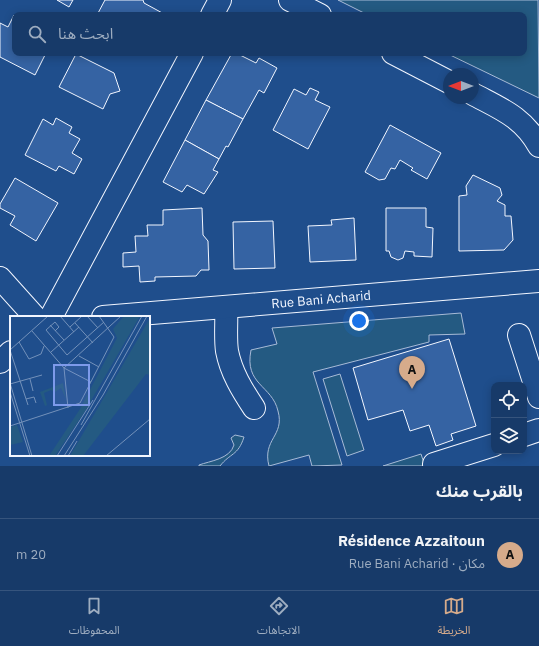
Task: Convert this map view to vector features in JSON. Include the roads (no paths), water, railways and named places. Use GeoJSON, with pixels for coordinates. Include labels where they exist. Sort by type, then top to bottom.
{"type":"FeatureCollection","features":[{"type":"Feature","properties":{"kind":"street"},"geometry":{"type":"LineString","coordinates":[[214,12],[220,0]]}},
{"type":"Feature","properties":{"kind":"street"},"geometry":{"type":"LineString","coordinates":[[290,0],[314,12]]}},
{"type":"Feature","properties":{"kind":"street"},"geometry":{"type":"LineString","coordinates":[[52,316],[190,56]]}},
{"type":"Feature","properties":{"kind":"street"},"geometry":{"type":"LineString","coordinates":[[399,56],[443,79]]}},
{"type":"Feature","properties":{"kind":"street"},"geometry":{"type":"LineString","coordinates":[[479,97],[513,115],[524,124],[539,146]]}},
{"type":"Feature","properties":{"kind":"street"},"geometry":{"type":"LineString","coordinates":[[0,278],[34,316]]}},
{"type":"Feature","properties":{"kind":"street","name":"Rue Bani Acharid"},"geometry":{"type":"LineString","coordinates":[[115,316],[539,281]]}},
{"type":"Feature","properties":{"kind":"street"},"geometry":{"type":"LineString","coordinates":[[226,307],[227,350],[230,362],[243,392],[254,408]]}},
{"type":"Feature","properties":{"kind":"street"},"geometry":{"type":"LineString","coordinates":[[519,335],[539,397]]}},
{"type":"Feature","properties":{"kind":"street"},"geometry":{"type":"LineString","coordinates":[[0,362],[10,353]]}},
{"type":"Feature","properties":{"kind":"street"},"geometry":{"type":"LineString","coordinates":[[527,434],[539,430]]}},
{"type":"Feature","properties":{"kind":"street"},"geometry":{"type":"LineString","coordinates":[[434,464],[491,445]]}},
{"type":"Feature","properties":{"kind":"place","name":"Résidence Azzaitoun"},"geometry":{"type":"Point","coordinates":[412,389]}}]}
